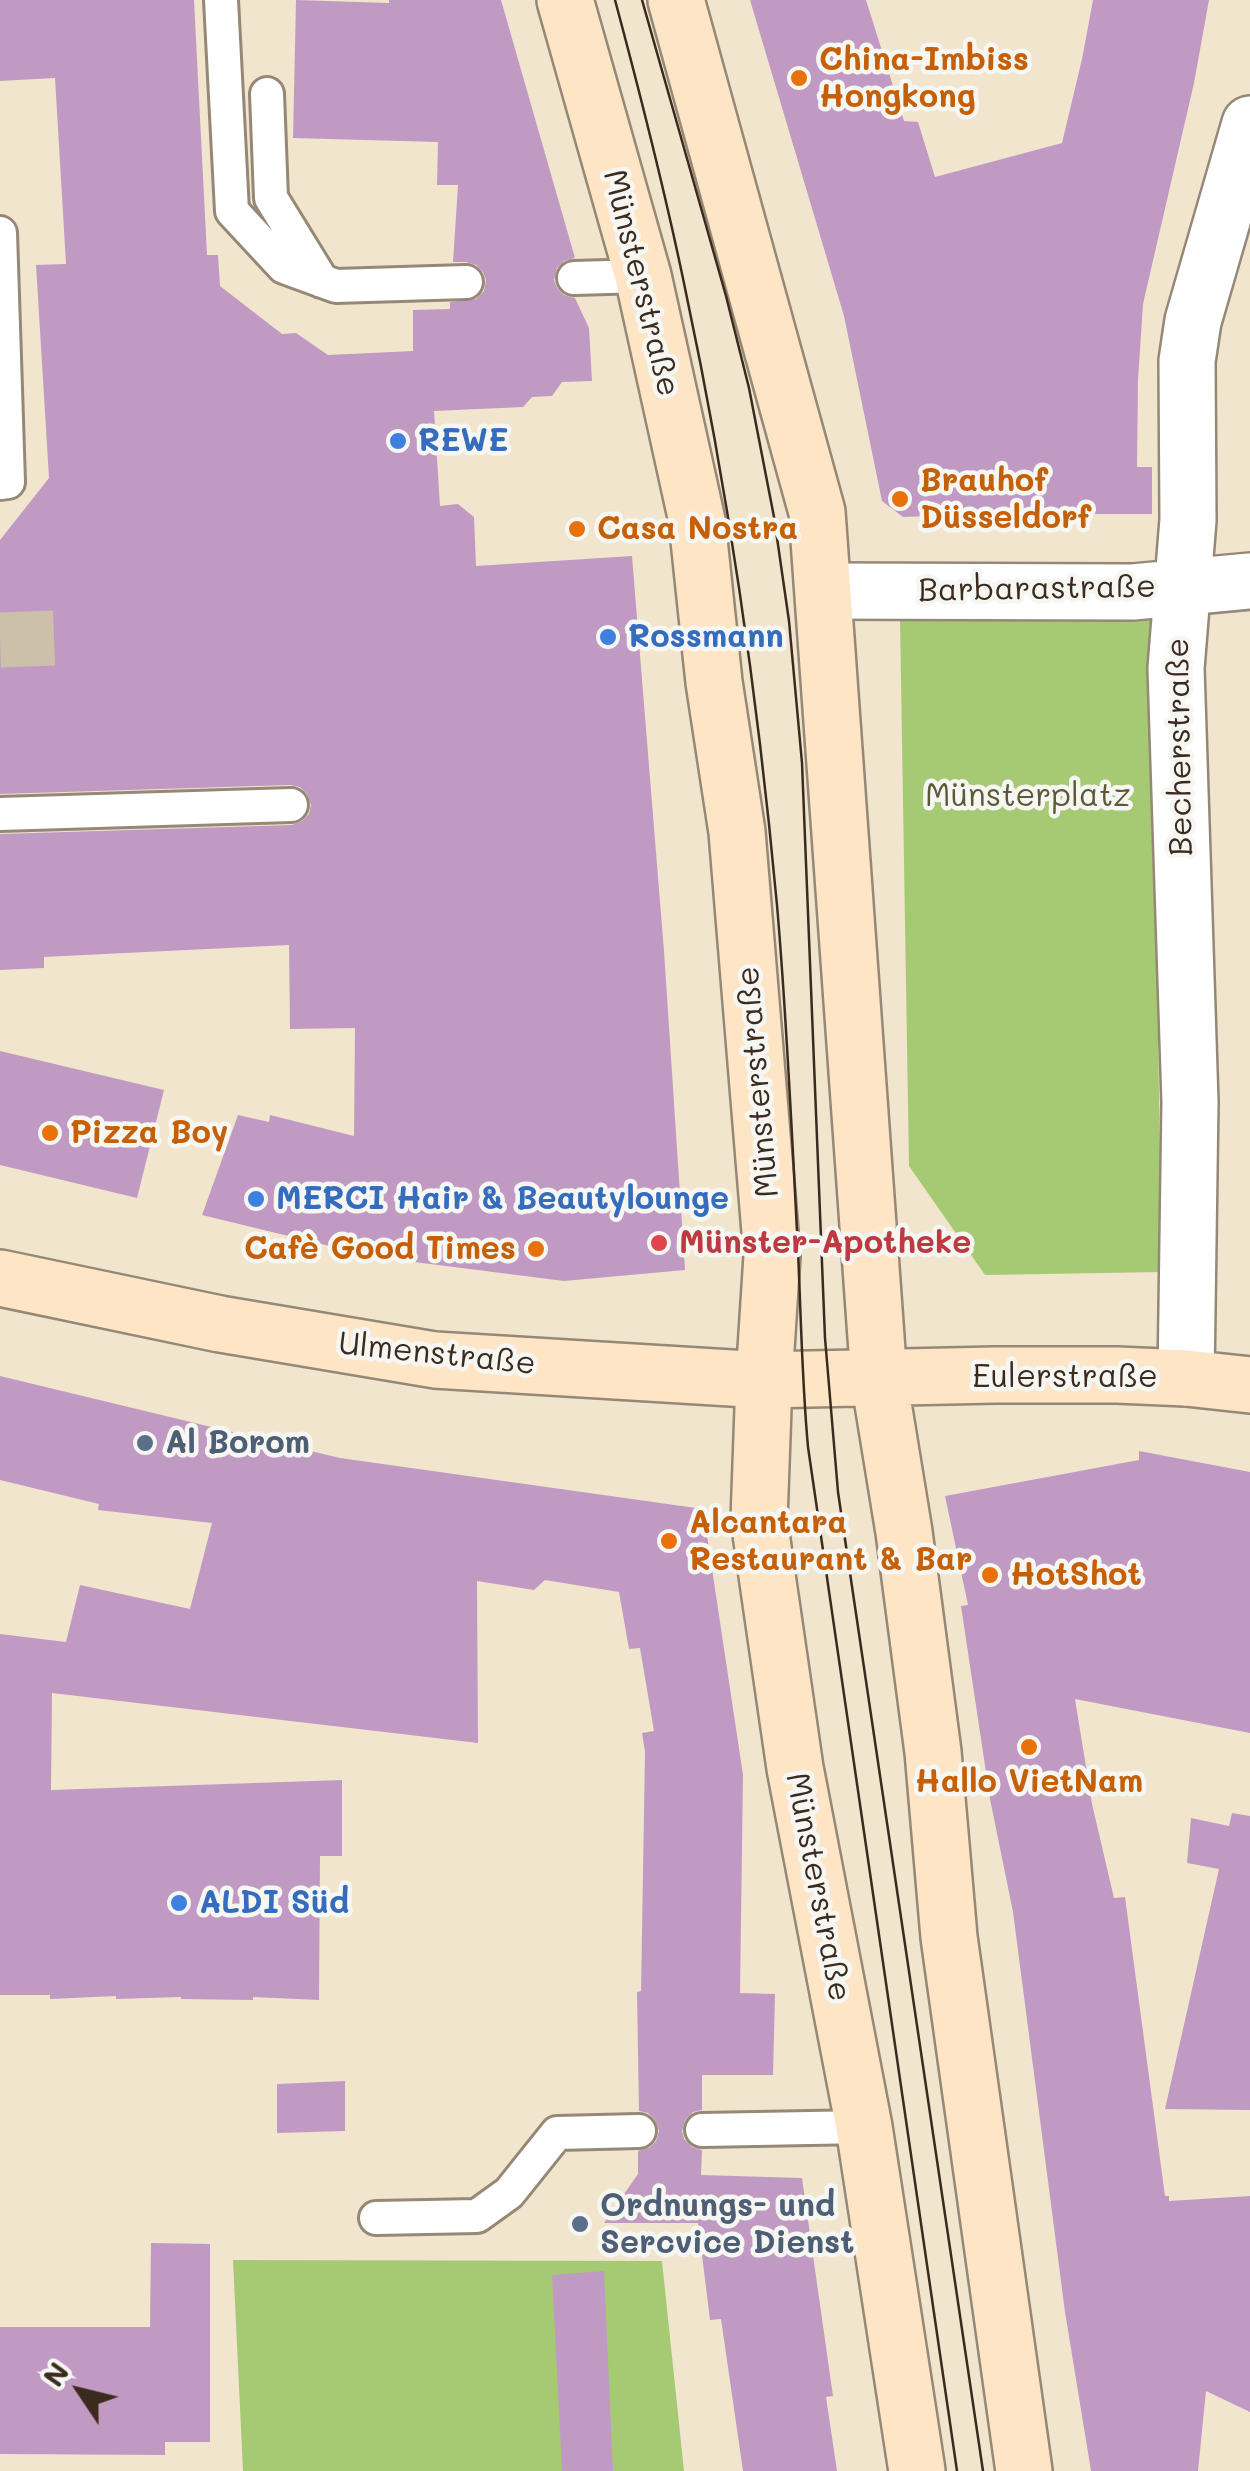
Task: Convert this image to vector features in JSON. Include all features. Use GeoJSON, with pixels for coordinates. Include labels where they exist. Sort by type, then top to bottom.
{"type":"FeatureCollection","features":[{"type":"Feature","properties":{"kind":"main road","name":"Münsterstraße"},"geometry":{"type":"LineString","coordinates":[[565,0],[643,276],[697,522],[714,682],[737,832],[772,1256],[759,1520],[795,1768],[864,2127],[918,2471]]}},
{"type":"Feature","properties":{"kind":"main road"},"geometry":{"type":"LineString","coordinates":[[676,0],[817,512],[879,1379],[904,1532],[928,1715],[950,1936],[1024,2471]]}},
{"type":"Feature","properties":{"kind":"main road","name":"Ulmenstraße"},"geometry":{"type":"LineString","coordinates":[[0,1278],[220,1324],[435,1360],[764,1380],[879,1379]]}},
{"type":"Feature","properties":{"kind":"main road","name":"Eulerstraße"},"geometry":{"type":"LineString","coordinates":[[879,1379],[1116,1375],[1250,1385]]}},
{"type":"Feature","properties":{"kind":"street","name":"Becherstraße"},"geometry":{"type":"LineString","coordinates":[[1186,1378],[1190,1102],[1176,668],[1188,520],[1187,361],[1194,321],[1241,196],[1250,124]]}},
{"type":"Feature","properties":{"kind":"street","name":"Barbarastraße"},"geometry":{"type":"LineString","coordinates":[[824,591],[1133,592],[1250,581]]}},
{"type":"Feature","properties":{"kind":"lane"},"geometry":{"type":"LineString","coordinates":[[221,0],[232,211],[284,267],[336,286],[466,282]]}},
{"type":"Feature","properties":{"kind":"lane"},"geometry":{"type":"LineString","coordinates":[[268,94],[271,198],[322,281]]}},
{"type":"Feature","properties":{"kind":"lane"},"geometry":{"type":"LineString","coordinates":[[0,233],[8,482],[0,483]]}},
{"type":"Feature","properties":{"kind":"lane"},"geometry":{"type":"LineString","coordinates":[[574,278],[643,276]]}},
{"type":"Feature","properties":{"kind":"lane"},"geometry":{"type":"LineString","coordinates":[[0,814],[291,805]]}},
{"type":"Feature","properties":{"kind":"lane"},"geometry":{"type":"LineString","coordinates":[[702,2130],[864,2127]]}},
{"type":"Feature","properties":{"kind":"lane"},"geometry":{"type":"LineString","coordinates":[[376,2218],[477,2216],[509,2194],[557,2133],[638,2131]]}},
{"type":"Feature","properties":{"kind":"green space","name":"Münsterplatz"},"geometry":{"type":"Polygon","coordinates":[[[1151,613],[1162,1272],[985,1275],[909,1166],[900,619],[1151,613]]]}},
{"type":"Feature","properties":{"kind":"green space"},"geometry":{"type":"Polygon","coordinates":[[[233,2260],[662,2261],[684,2471],[243,2471],[233,2260]]]}},
{"type":"Feature","properties":{"kind":"building"},"geometry":{"type":"Polygon","coordinates":[[[0,0],[194,0],[207,255],[218,255],[220,286],[282,334],[296,333],[328,355],[413,351],[413,310],[450,309],[450,302],[476,299],[484,291],[486,280],[476,265],[453,262],[458,185],[437,185],[438,142],[293,138],[296,0],[501,0],[575,258],[557,268],[554,280],[564,295],[575,298],[589,328],[592,381],[562,382],[552,396],[532,397],[523,407],[434,411],[440,506],[458,504],[474,517],[476,566],[632,556],[685,1270],[564,1281],[375,1257],[202,1215],[238,1115],[269,1122],[270,1115],[354,1136],[355,1028],[290,1029],[289,945],[44,957],[44,968],[0,970],[0,834],[292,825],[309,814],[311,805],[300,787],[290,785],[0,794],[0,540],[49,478],[36,265],[66,264],[55,78],[0,81],[0,0]]]}},
{"type":"Feature","properties":{"kind":"building"},"geometry":{"type":"Polygon","coordinates":[[[750,0],[866,0],[904,121],[918,122],[935,177],[1062,143],[1093,0],[1209,0],[1143,304],[1137,467],[1152,467],[1152,514],[903,517],[882,501],[844,316],[750,0]]]}},
{"type":"Feature","properties":{"kind":"building"},"geometry":{"type":"Polygon","coordinates":[[[0,1051],[164,1090],[137,1198],[0,1165],[0,1051]]]}},
{"type":"Feature","properties":{"kind":"building"},"geometry":{"type":"Polygon","coordinates":[[[0,1376],[340,1458],[703,1509],[743,1775],[740,1993],[775,1994],[773,2075],[702,2075],[702,2110],[685,2120],[682,2131],[692,2147],[702,2150],[701,2175],[802,2178],[833,2396],[826,2397],[837,2471],[743,2471],[721,2319],[710,2320],[698,2223],[604,2223],[638,2174],[638,2151],[650,2147],[659,2131],[648,2113],[639,2111],[637,1992],[641,1991],[645,1752],[642,1733],[654,1731],[640,1648],[629,1649],[619,1592],[545,1580],[534,1590],[477,1581],[478,1743],[52,1693],[51,1790],[342,1780],[342,1856],[320,1856],[319,2000],[116,1996],[50,1999],[50,1995],[0,1995],[0,1634],[66,1642],[80,1585],[190,1609],[212,1523],[98,1510],[99,1504],[0,1480],[0,1376]]]}},
{"type":"Feature","properties":{"kind":"building"},"geometry":{"type":"Polygon","coordinates":[[[1139,1451],[1250,1472],[1250,1733],[1075,1699],[1092,1804],[1114,1898],[1125,1897],[1165,2196],[1169,2196],[1169,2201],[1250,2196],[1250,2412],[1206,2391],[1198,2471],[1091,2471],[1065,2312],[1013,1912],[990,1799],[961,1606],[968,1605],[945,1496],[1139,1460],[1139,1451]]]}},
{"type":"Feature","properties":{"kind":"building"},"geometry":{"type":"Polygon","coordinates":[[[1232,1813],[1250,1816],[1250,2110],[1165,2109],[1219,1869],[1187,1863],[1191,1818],[1229,1826],[1232,1813]]]}},
{"type":"Feature","properties":{"kind":"building"},"geometry":{"type":"Polygon","coordinates":[[[345,2081],[345,2131],[277,2133],[277,2084],[345,2081]]]}},
{"type":"Feature","properties":{"kind":"building"},"geometry":{"type":"Polygon","coordinates":[[[151,2243],[210,2244],[210,2442],[165,2442],[165,2455],[0,2454],[0,2327],[150,2327],[151,2243]]]}},
{"type":"Feature","properties":{"kind":"building"},"geometry":{"type":"Polygon","coordinates":[[[604,2271],[613,2471],[562,2471],[552,2275],[604,2271]]]}},
{"type":"Feature","properties":{"kind":"tunnel"},"geometry":{"type":"LineString","coordinates":[[0,640],[54,638]]}},
{"type":"Feature","properties":{"kind":"tram line"},"geometry":{"type":"LineString","coordinates":[[615,0],[662,183],[701,369],[729,521],[751,674],[781,948],[808,1447],[957,2471]]}},
{"type":"Feature","properties":{"kind":"tram line"},"geometry":{"type":"LineString","coordinates":[[642,0],[749,388],[789,621],[802,763],[825,1338],[838,1492],[983,2471]]}},
{"type":"Feature","properties":{"kind":"place","name":"China-Imbiss Hongkong"},"geometry":{"type":"Point","coordinates":[799,78]}},
{"type":"Feature","properties":{"kind":"place","name":"REWE"},"geometry":{"type":"Point","coordinates":[398,441]}},
{"type":"Feature","properties":{"kind":"place","name":"Brauhof Düsseldorf"},"geometry":{"type":"Point","coordinates":[900,499]}},
{"type":"Feature","properties":{"kind":"place","name":"Casa Nostra"},"geometry":{"type":"Point","coordinates":[577,529]}},
{"type":"Feature","properties":{"kind":"place","name":"Rossmann"},"geometry":{"type":"Point","coordinates":[608,637]}},
{"type":"Feature","properties":{"kind":"place","name":"Pizza Boy"},"geometry":{"type":"Point","coordinates":[50,1133]}},
{"type":"Feature","properties":{"kind":"place","name":"MERCI Hair & Beautylounge"},"geometry":{"type":"Point","coordinates":[256,1199]}},
{"type":"Feature","properties":{"kind":"place","name":"Münster-Apotheke"},"geometry":{"type":"Point","coordinates":[659,1243]}},
{"type":"Feature","properties":{"kind":"place","name":"Cafè Good Times"},"geometry":{"type":"Point","coordinates":[536,1249]}},
{"type":"Feature","properties":{"kind":"place","name":"Al Borom"},"geometry":{"type":"Point","coordinates":[145,1443]}},
{"type":"Feature","properties":{"kind":"place","name":"Alcantara Restaurant & Bar"},"geometry":{"type":"Point","coordinates":[669,1541]}},
{"type":"Feature","properties":{"kind":"place","name":"HotShot"},"geometry":{"type":"Point","coordinates":[990,1575]}},
{"type":"Feature","properties":{"kind":"place","name":"Hallo VietNam"},"geometry":{"type":"Point","coordinates":[1029,1747]}},
{"type":"Feature","properties":{"kind":"place","name":"ALDI Süd"},"geometry":{"type":"Point","coordinates":[179,1903]}},
{"type":"Feature","properties":{"kind":"place","name":"Ordnungs- und Sercvice Dienst"},"geometry":{"type":"Point","coordinates":[580,2224]}}]}
